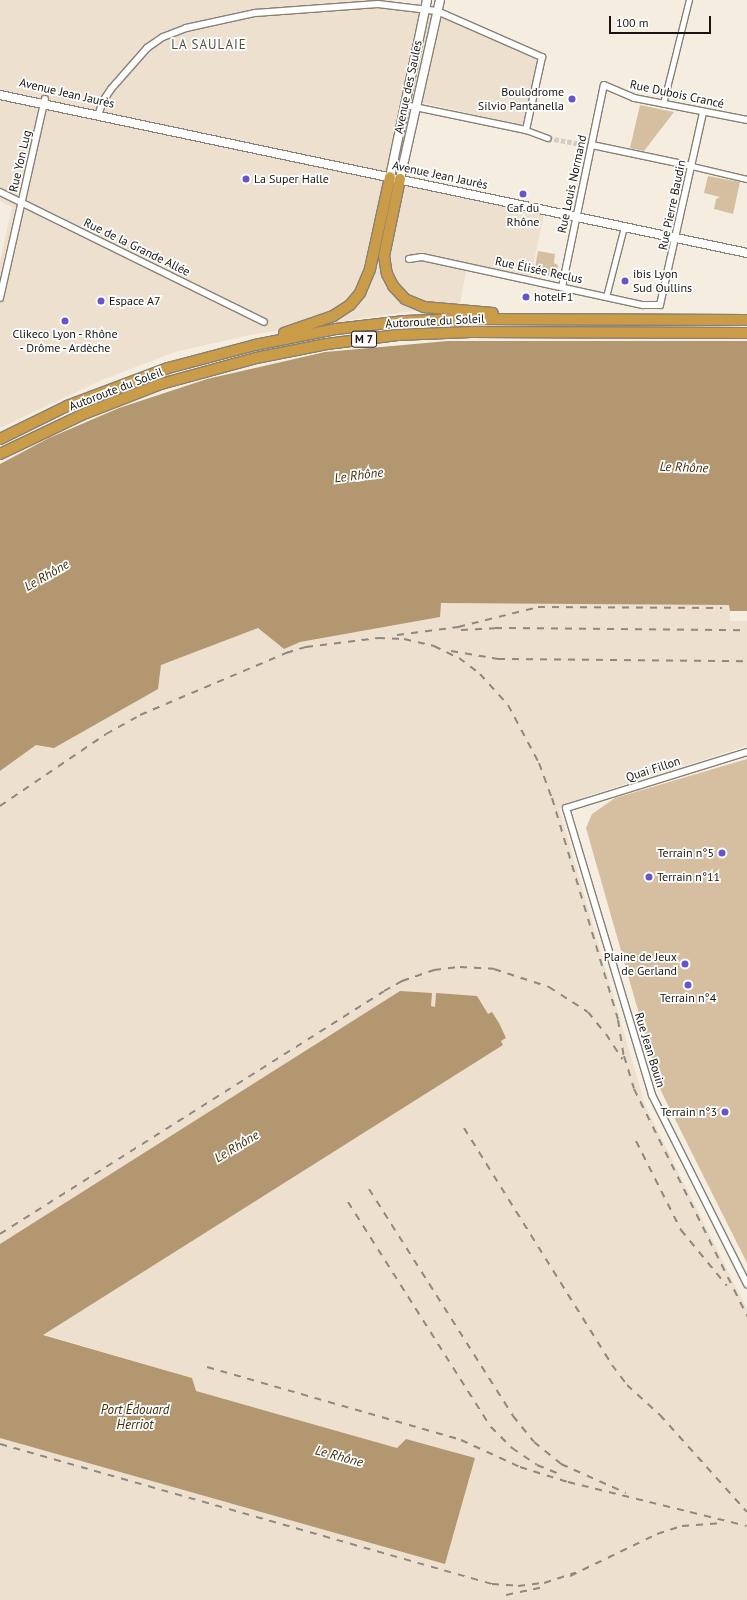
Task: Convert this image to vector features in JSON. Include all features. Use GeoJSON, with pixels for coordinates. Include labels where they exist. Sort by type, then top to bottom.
{"type":"FeatureCollection","features":[{"type":"Feature","properties":{"kind":"highway"},"geometry":{"type":"LineString","coordinates":[[225,352],[328,318],[355,299],[368,275],[390,177]]}},
{"type":"Feature","properties":{"kind":"highway"},"geometry":{"type":"LineString","coordinates":[[400,179],[385,248],[384,262],[390,282],[402,296],[424,307],[559,319]]}},
{"type":"Feature","properties":{"kind":"highway","name":"Autoroute du Soleil"},"geometry":{"type":"LineString","coordinates":[[0,439],[95,394],[168,368],[225,352],[312,333],[392,323],[464,319],[747,320]]}},
{"type":"Feature","properties":{"kind":"highway","name":"Autoroute du Soleil"},"geometry":{"type":"LineString","coordinates":[[0,454],[86,412],[161,384],[250,359],[311,347],[375,338],[441,333],[747,333]]}},
{"type":"Feature","properties":{"kind":"main road","name":"Avenue des Saules"},"geometry":{"type":"LineString","coordinates":[[390,177],[427,0]]}},
{"type":"Feature","properties":{"kind":"main road","name":"Avenue des Saules"},"geometry":{"type":"LineString","coordinates":[[400,179],[440,0]]}},
{"type":"Feature","properties":{"kind":"main road","name":"Avenue Jean Jaurès"},"geometry":{"type":"LineString","coordinates":[[0,90],[45,102]]}},
{"type":"Feature","properties":{"kind":"main road","name":"Avenue Jean Jaurès"},"geometry":{"type":"LineString","coordinates":[[0,95],[99,113],[747,253]]}},
{"type":"Feature","properties":{"kind":"street"},"geometry":{"type":"LineString","coordinates":[[663,104],[689,0]]}},
{"type":"Feature","properties":{"kind":"street"},"geometry":{"type":"LineString","coordinates":[[99,113],[107,94],[147,48],[163,37],[186,28],[255,13],[378,4],[425,11],[437,11],[542,58],[526,130]]}},
{"type":"Feature","properties":{"kind":"street","name":"Rue Dubois Crancé"},"geometry":{"type":"LineString","coordinates":[[604,85],[634,98],[747,120]]}},
{"type":"Feature","properties":{"kind":"street","name":"Rue Louis Normand"},"geometry":{"type":"LineString","coordinates":[[562,287],[589,145],[604,85]]}},
{"type":"Feature","properties":{"kind":"street","name":"Rue Yon Lug"},"geometry":{"type":"LineString","coordinates":[[0,298],[45,102]]}},
{"type":"Feature","properties":{"kind":"street"},"geometry":{"type":"LineString","coordinates":[[405,105],[526,130],[548,138]]}},
{"type":"Feature","properties":{"kind":"street","name":"Rue Pierre Baudin"},"geometry":{"type":"LineString","coordinates":[[662,302],[703,112]]}},
{"type":"Feature","properties":{"kind":"street"},"geometry":{"type":"LineString","coordinates":[[589,145],[747,179]]}},
{"type":"Feature","properties":{"kind":"street","name":"Rue de la Grande Allée"},"geometry":{"type":"LineString","coordinates":[[0,192],[264,322]]}},
{"type":"Feature","properties":{"kind":"street"},"geometry":{"type":"LineString","coordinates":[[606,297],[624,227]]}},
{"type":"Feature","properties":{"kind":"street","name":"Rue Élisée Reclus"},"geometry":{"type":"LineString","coordinates":[[409,259],[422,257],[643,305],[657,306],[662,302]]}},
{"type":"Feature","properties":{"kind":"street","name":"Quai Fillon"},"geometry":{"type":"LineString","coordinates":[[566,808],[747,752]]}},
{"type":"Feature","properties":{"kind":"street","name":"Rue Jean Bouin"},"geometry":{"type":"LineString","coordinates":[[566,808],[652,1095],[747,1284]]}},
{"type":"Feature","properties":{"kind":"shaded area"},"geometry":{"type":"Polygon","coordinates":[[[0,0],[391,0],[389,7],[442,15],[540,52],[524,126],[411,100],[395,177],[545,210],[530,280],[467,266],[460,304],[254,334],[175,352],[102,380],[0,428],[0,261],[12,207],[0,201],[0,0]]]}},
{"type":"Feature","properties":{"kind":"shaded area"},"geometry":{"type":"Polygon","coordinates":[[[640,105],[674,112],[644,151],[630,148],[640,105]]]}},
{"type":"Feature","properties":{"kind":"shaded area"},"geometry":{"type":"Polygon","coordinates":[[[708,176],[740,182],[733,214],[714,209],[716,199],[720,197],[704,193],[708,176]]]}},
{"type":"Feature","properties":{"kind":"shaded area"},"geometry":{"type":"Polygon","coordinates":[[[538,251],[555,254],[554,263],[558,265],[556,278],[534,273],[538,251]]]}},
{"type":"Feature","properties":{"kind":"shaded area","name":"Port Édouard Herriot"},"geometry":{"type":"Polygon","coordinates":[[[440,603],[730,605],[730,621],[747,621],[747,746],[590,795],[559,808],[645,1105],[747,1309],[747,1600],[0,1600],[0,1438],[445,1563],[475,1458],[406,1439],[397,1448],[195,1391],[192,1378],[43,1334],[503,1045],[501,1041],[505,1038],[492,1012],[489,1014],[436,994],[435,1007],[431,1007],[400,991],[0,1244],[0,771],[36,745],[158,689],[161,665],[258,628],[284,649],[300,642],[440,617],[440,603]]]}},
{"type":"Feature","properties":{"kind":"shaded area","name":"Plaine de Jeux de Gerland"},"geometry":{"type":"Polygon","coordinates":[[[747,759],[747,1263],[661,1091],[586,828],[592,814],[615,798],[747,759]]]}},
{"type":"Feature","properties":{"kind":"water","name":"Le Rhône"},"geometry":{"type":"Polygon","coordinates":[[[448,341],[747,341],[747,611],[730,611],[729,605],[441,603],[440,617],[300,642],[284,649],[258,628],[161,665],[158,689],[54,748],[36,745],[0,771],[0,464],[49,438],[119,408],[207,379],[325,352],[448,341]]]}},
{"type":"Feature","properties":{"kind":"water","name":"Port Édouard Herriot"},"geometry":{"type":"Polygon","coordinates":[[[400,991],[432,993],[431,1006],[435,1007],[436,993],[477,996],[488,1014],[492,1012],[499,1023],[506,1038],[501,1041],[503,1045],[43,1335],[192,1378],[196,1391],[397,1448],[406,1439],[475,1458],[445,1564],[0,1438],[0,1244],[400,991]]]}},
{"type":"Feature","properties":{"kind":"tunnel"},"geometry":{"type":"LineString","coordinates":[[548,138],[587,145]]}},
{"type":"Feature","properties":{"kind":"railway"},"geometry":{"type":"LineString","coordinates":[[397,635],[458,627],[538,607],[722,608]]}},
{"type":"Feature","properties":{"kind":"railway"},"geometry":{"type":"LineString","coordinates":[[461,630],[495,628],[747,630]]}},
{"type":"Feature","properties":{"kind":"railway"},"geometry":{"type":"LineString","coordinates":[[0,806],[106,734],[140,715],[286,653],[306,647],[378,638],[404,639],[434,646],[459,658],[480,674],[508,705],[539,763],[552,798],[618,1020],[624,1056],[634,1089],[747,1316]]}},
{"type":"Feature","properties":{"kind":"railway"},"geometry":{"type":"LineString","coordinates":[[451,651],[498,659],[747,661]]}},
{"type":"Feature","properties":{"kind":"railway"},"geometry":{"type":"LineString","coordinates":[[0,1234],[384,991],[402,981],[434,970],[460,967],[494,969],[549,987],[588,1012],[606,1034],[622,1059]]}},
{"type":"Feature","properties":{"kind":"railway"},"geometry":{"type":"LineString","coordinates":[[464,1128],[612,1365],[627,1385],[660,1415],[747,1512]]}},
{"type":"Feature","properties":{"kind":"railway"},"geometry":{"type":"LineString","coordinates":[[636,1141],[681,1230],[727,1286]]}},
{"type":"Feature","properties":{"kind":"railway"},"geometry":{"type":"LineString","coordinates":[[369,1189],[513,1416],[534,1442],[561,1464],[626,1493]]}},
{"type":"Feature","properties":{"kind":"railway"},"geometry":{"type":"LineString","coordinates":[[348,1202],[491,1427],[512,1448],[537,1465],[557,1473]]}},
{"type":"Feature","properties":{"kind":"railway"},"geometry":{"type":"LineString","coordinates":[[207,1367],[461,1440],[520,1467],[568,1482],[747,1526]]}},
{"type":"Feature","properties":{"kind":"railway"},"geometry":{"type":"LineString","coordinates":[[0,1444],[492,1584],[518,1586],[544,1583],[575,1573]]}},
{"type":"Feature","properties":{"kind":"railway"},"geometry":{"type":"LineString","coordinates":[[570,1576],[657,1534],[682,1526],[723,1523]]}},
{"type":"Feature","properties":{"kind":"railway"},"geometry":{"type":"LineString","coordinates":[[506,1595],[545,1587]]}},
{"type":"Feature","properties":{"kind":"place","name":"Boulodrome Silvio Pantanella"},"geometry":{"type":"Point","coordinates":[572,99]}},
{"type":"Feature","properties":{"kind":"place","name":"La Super Halle"},"geometry":{"type":"Point","coordinates":[246,179]}},
{"type":"Feature","properties":{"kind":"place","name":"Caf du Rhône"},"geometry":{"type":"Point","coordinates":[523,194]}},
{"type":"Feature","properties":{"kind":"place","name":"ibis Lyon Sud Oullins"},"geometry":{"type":"Point","coordinates":[625,281]}},
{"type":"Feature","properties":{"kind":"place","name":"hotelF1"},"geometry":{"type":"Point","coordinates":[526,297]}},
{"type":"Feature","properties":{"kind":"place","name":"Espace A7"},"geometry":{"type":"Point","coordinates":[101,301]}},
{"type":"Feature","properties":{"kind":"place","name":"Clikeco Lyon - Rhône - Drôme - Ardèche"},"geometry":{"type":"Point","coordinates":[65,321]}},
{"type":"Feature","properties":{"kind":"place","name":"Terrain n°5"},"geometry":{"type":"Point","coordinates":[722,853]}},
{"type":"Feature","properties":{"kind":"place","name":"Terrain n°11"},"geometry":{"type":"Point","coordinates":[649,877]}},
{"type":"Feature","properties":{"kind":"place","name":"Plaine de Jeux de Gerland"},"geometry":{"type":"Point","coordinates":[685,964]}},
{"type":"Feature","properties":{"kind":"place","name":"Terrain n°4"},"geometry":{"type":"Point","coordinates":[688,985]}},
{"type":"Feature","properties":{"kind":"place","name":"Terrain n°3"},"geometry":{"type":"Point","coordinates":[725,1112]}},
{"type":"Feature","properties":{"kind":"district","name":"LA SAULAIE"},"geometry":{"type":"Point","coordinates":[209,45]}}]}
